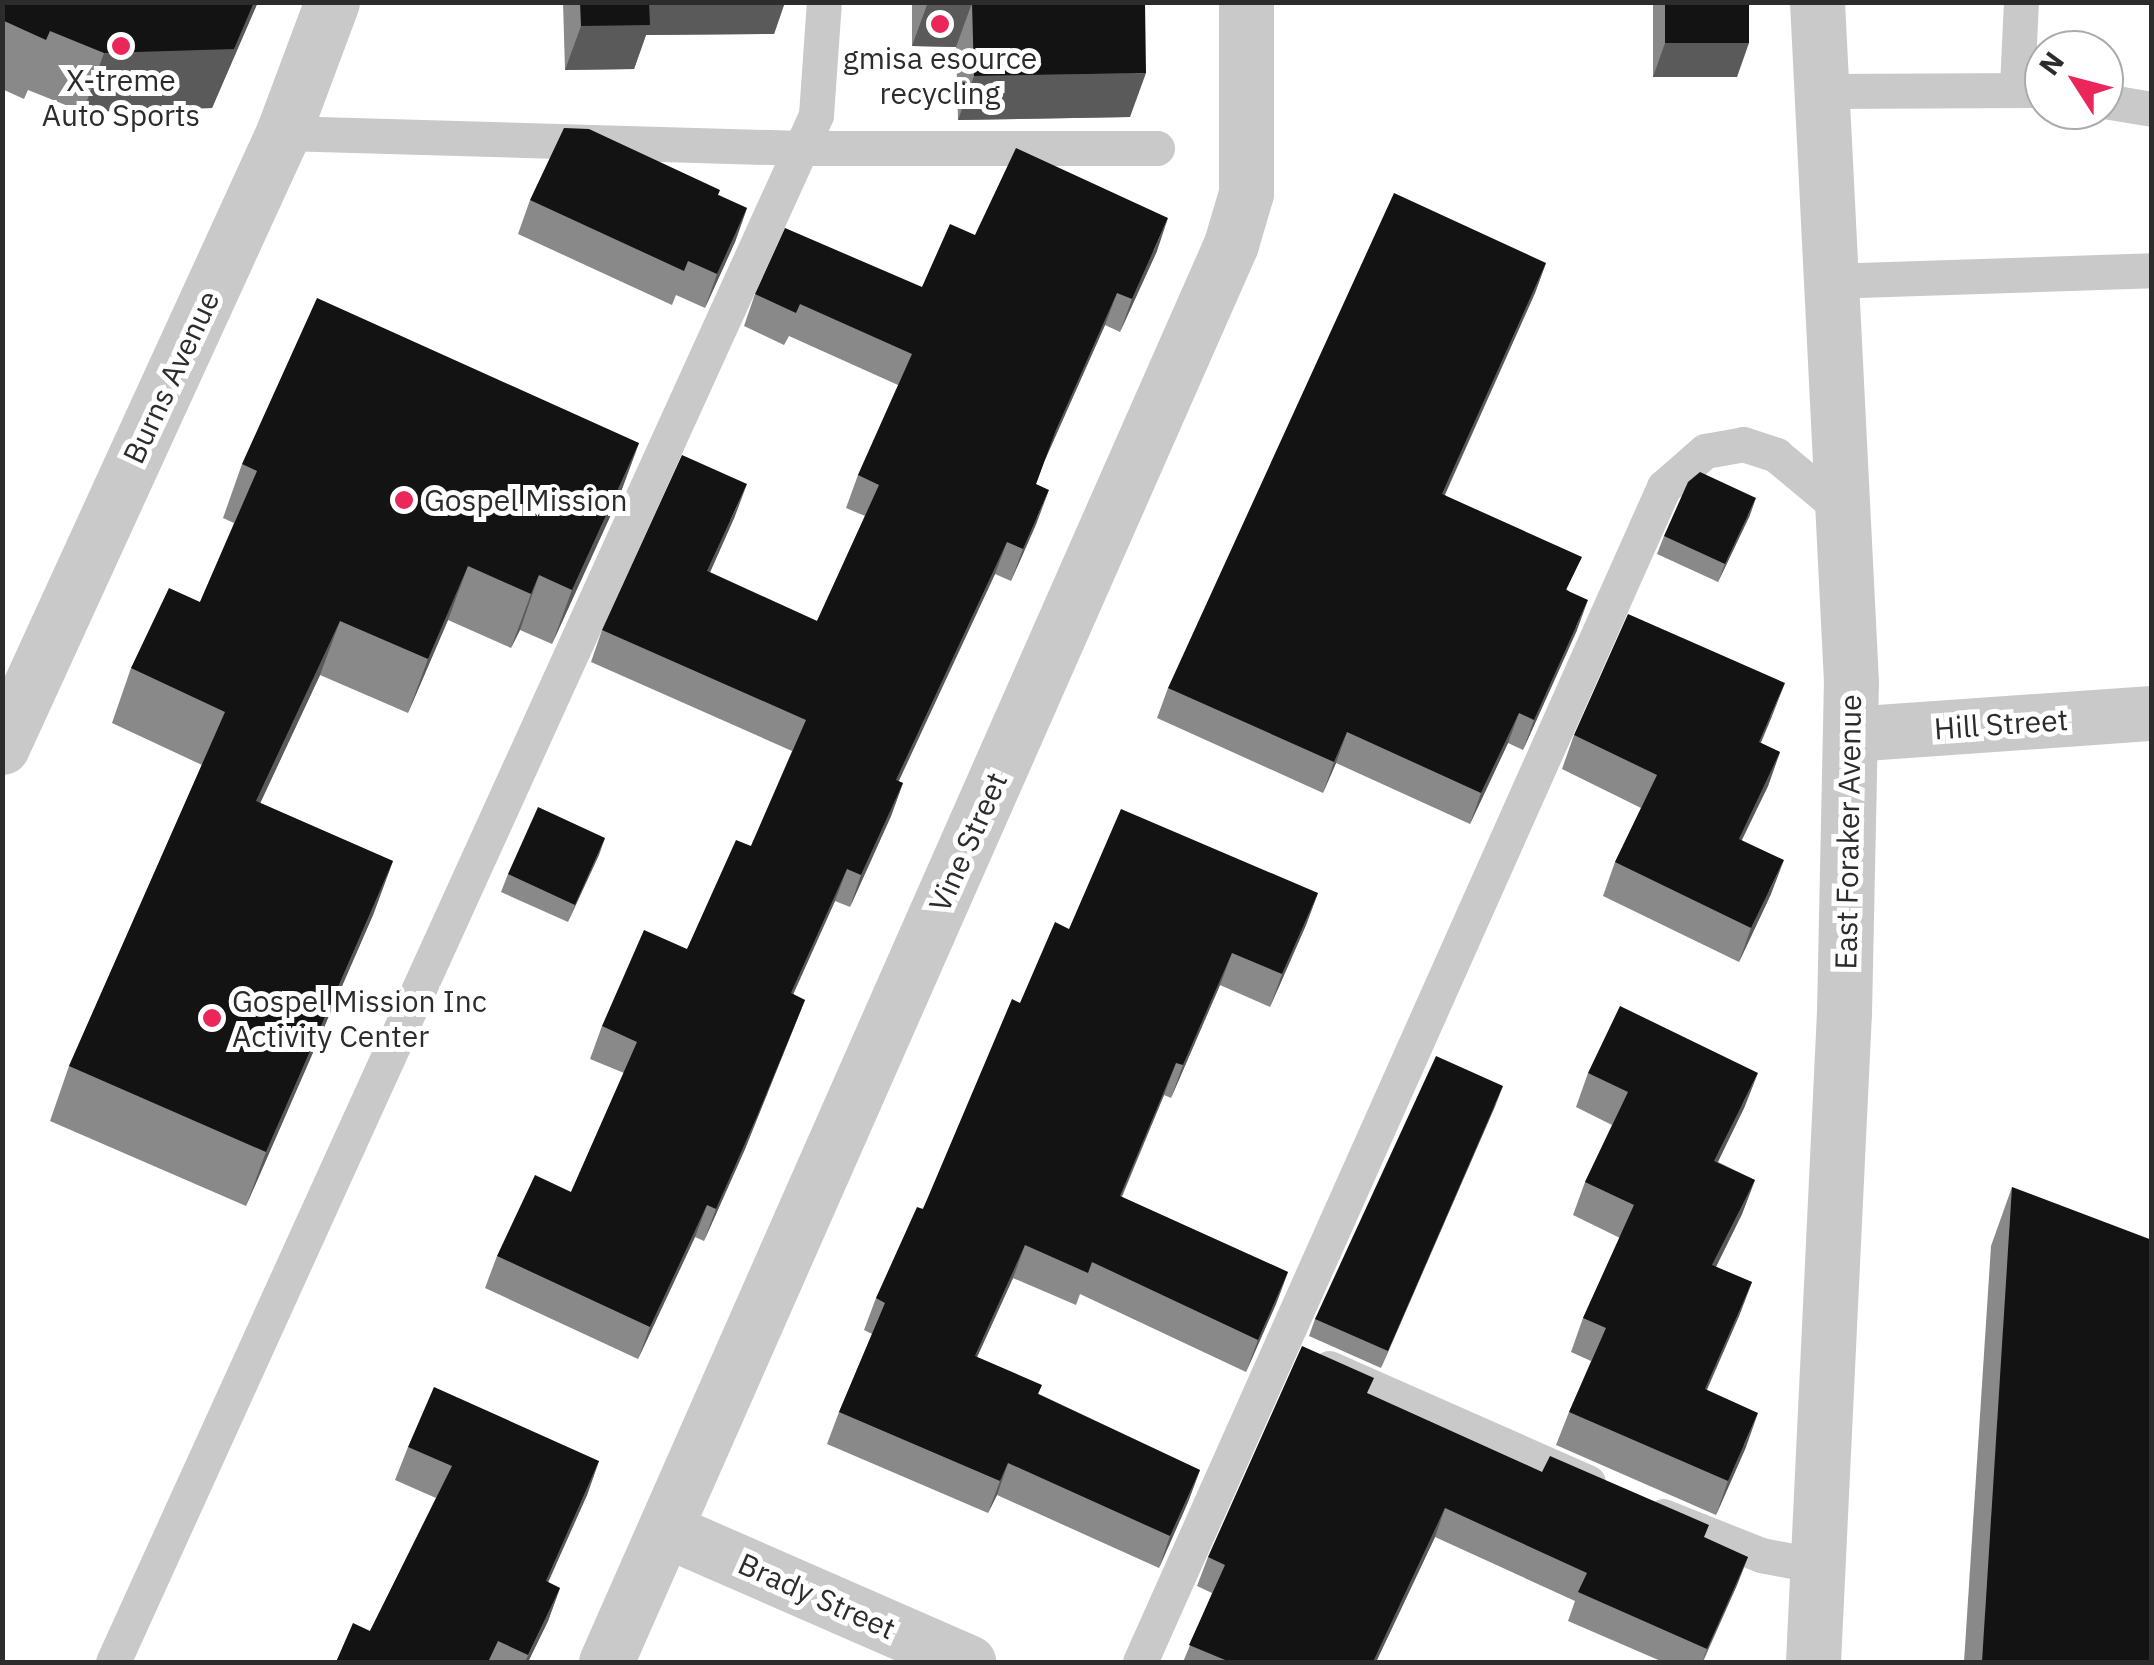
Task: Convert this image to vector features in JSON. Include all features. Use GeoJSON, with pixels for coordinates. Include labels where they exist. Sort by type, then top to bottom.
{"type":"FeatureCollection","features":[{"type":"Feature","properties":{"kind":"street","name":"Burns Avenue"},"geometry":{"type":"LineString","coordinates":[[2,747],[282,133],[332,2]]}},
{"type":"Feature","properties":{"kind":"street","name":"Vine Street"},"geometry":{"type":"LineString","coordinates":[[606,1662],[1231,244],[1246,193],[1246,2]]}},
{"type":"Feature","properties":{"kind":"street","name":"East Foraker Avenue"},"geometry":{"type":"LineString","coordinates":[[1813,1662],[1850,734],[1817,2]]}},
{"type":"Feature","properties":{"kind":"street","name":"Hill Street"},"geometry":{"type":"LineString","coordinates":[[1850,734],[2152,713]]}},
{"type":"Feature","properties":{"kind":"street","name":"Brady Street"},"geometry":{"type":"LineString","coordinates":[[666,1530],[968,1662]]}},
{"type":"Feature","properties":{"kind":"lane"},"geometry":{"type":"LineString","coordinates":[[112,1662],[802,148],[816,115],[824,2]]}},
{"type":"Feature","properties":{"kind":"lane"},"geometry":{"type":"LineString","coordinates":[[2021,2],[2024,30]]}},
{"type":"Feature","properties":{"kind":"lane"},"geometry":{"type":"LineString","coordinates":[[1820,91],[2024,88]]}},
{"type":"Feature","properties":{"kind":"lane"},"geometry":{"type":"LineString","coordinates":[[2124,104],[2152,109]]}},
{"type":"Feature","properties":{"kind":"lane"},"geometry":{"type":"LineString","coordinates":[[282,133],[802,148],[1157,148]]}},
{"type":"Feature","properties":{"kind":"lane"},"geometry":{"type":"LineString","coordinates":[[1828,282],[2152,270]]}},
{"type":"Feature","properties":{"kind":"lane"},"geometry":{"type":"LineString","coordinates":[[1140,1662],[1664,488],[1704,451],[1743,444],[1776,454],[1842,510]]}},
{"type":"Feature","properties":{"kind":"lane"},"geometry":{"type":"LineString","coordinates":[[1283,1348],[1698,1531],[1760,1555],[1818,1566]]}},
{"type":"Feature","properties":{"kind":"building"},"geometry":{"type":"Polygon","coordinates":[[[2,2],[254,2],[234,49],[104,53],[50,31],[46,40],[2,20],[2,2]]]}},
{"type":"Feature","properties":{"kind":"building"},"geometry":{"type":"Polygon","coordinates":[[[580,2],[649,2],[650,25],[581,26],[580,2]]]}},
{"type":"Feature","properties":{"kind":"building"},"geometry":{"type":"Polygon","coordinates":[[[933,2],[1145,2],[1146,73],[974,76],[972,3],[933,2]]]}},
{"type":"Feature","properties":{"kind":"building"},"geometry":{"type":"Polygon","coordinates":[[[1665,2],[1749,2],[1749,43],[1665,43],[1665,2]]]}},
{"type":"Feature","properties":{"kind":"building"},"geometry":{"type":"Polygon","coordinates":[[[564,128],[589,129],[720,190],[718,195],[747,208],[717,274],[688,261],[684,271],[530,200],[564,128]]]}},
{"type":"Feature","properties":{"kind":"building"},"geometry":{"type":"Polygon","coordinates":[[[1016,148],[1168,218],[1132,299],[1117,293],[1056,430],[1036,484],[1049,490],[1023,549],[1007,542],[896,780],[903,783],[861,875],[847,869],[791,993],[805,1000],[757,1116],[716,1209],[707,1205],[650,1327],[497,1256],[535,1175],[571,1192],[637,1042],[602,1026],[644,930],[687,949],[736,840],[751,846],[806,720],[602,630],[682,455],[747,484],[707,571],[817,621],[879,485],[858,475],[912,354],[800,304],[796,313],[755,294],[785,228],[922,287],[950,224],[975,235],[1016,148]]]}},
{"type":"Feature","properties":{"kind":"building"},"geometry":{"type":"Polygon","coordinates":[[[1394,193],[1546,263],[1442,494],[1582,557],[1566,590],[1588,600],[1534,720],[1519,713],[1481,793],[1347,732],[1334,762],[1168,688],[1394,193]]]}},
{"type":"Feature","properties":{"kind":"building"},"geometry":{"type":"Polygon","coordinates":[[[317,298],[639,443],[572,590],[539,575],[531,594],[468,566],[428,659],[340,621],[256,801],[393,861],[266,1152],[69,1066],[225,712],[131,668],[169,588],[200,602],[257,471],[242,464],[317,298]]]}},
{"type":"Feature","properties":{"kind":"building"},"geometry":{"type":"Polygon","coordinates":[[[1700,472],[1756,498],[1725,564],[1664,536],[1688,482],[1700,472]]]}},
{"type":"Feature","properties":{"kind":"building"},"geometry":{"type":"Polygon","coordinates":[[[1628,614],[1785,683],[1759,742],[1780,752],[1739,839],[1784,860],[1751,928],[1615,862],[1657,775],[1574,735],[1628,614]]]}},
{"type":"Feature","properties":{"kind":"building"},"geometry":{"type":"Polygon","coordinates":[[[538,807],[605,838],[575,905],[508,874],[538,807]]]}},
{"type":"Feature","properties":{"kind":"building"},"geometry":{"type":"Polygon","coordinates":[[[1121,809],[1318,893],[1282,974],[1232,953],[1183,1065],[1176,1063],[1120,1196],[1288,1272],[1258,1340],[1092,1262],[1088,1273],[1025,1245],[975,1356],[1042,1385],[1038,1394],[1200,1470],[1170,1536],[1008,1463],[1000,1481],[839,1412],[885,1303],[876,1298],[917,1207],[923,1209],[1012,999],[1020,1003],[1055,922],[1069,929],[1121,809]]]}},
{"type":"Feature","properties":{"kind":"building"},"geometry":{"type":"Polygon","coordinates":[[[1620,1006],[1758,1073],[1714,1161],[1755,1180],[1712,1265],[1752,1282],[1705,1389],[1758,1413],[1728,1481],[1569,1412],[1606,1328],[1583,1318],[1634,1205],[1585,1182],[1628,1092],[1588,1073],[1620,1006]]]}},
{"type":"Feature","properties":{"kind":"building"},"geometry":{"type":"Polygon","coordinates":[[[1436,1056],[1503,1086],[1388,1351],[1315,1319],[1436,1056]]]}},
{"type":"Feature","properties":{"kind":"building"},"geometry":{"type":"Polygon","coordinates":[[[2012,1187],[2152,1240],[2152,1662],[1982,1662],[2012,1187]]]}},
{"type":"Feature","properties":{"kind":"building"},"geometry":{"type":"Polygon","coordinates":[[[1302,1346],[1374,1378],[1367,1393],[1542,1472],[1550,1456],[1709,1525],[1704,1537],[1748,1557],[1707,1649],[1578,1592],[1587,1573],[1445,1508],[1373,1662],[1230,1662],[1189,1645],[1225,1565],[1208,1557],[1302,1346]]]}},
{"type":"Feature","properties":{"kind":"building"},"geometry":{"type":"Polygon","coordinates":[[[434,1387],[599,1461],[546,1581],[560,1588],[528,1655],[498,1641],[488,1662],[336,1662],[353,1623],[370,1631],[452,1466],[408,1447],[434,1387]]]}},
{"type":"Feature","properties":{"kind":"place","name":"gmisa esource recycling"},"geometry":{"type":"Point","coordinates":[940,24]}},
{"type":"Feature","properties":{"kind":"place","name":"X-treme Auto Sports"},"geometry":{"type":"Point","coordinates":[121,46]}},
{"type":"Feature","properties":{"kind":"place","name":"Gospel Mission"},"geometry":{"type":"Point","coordinates":[404,500]}},
{"type":"Feature","properties":{"kind":"place","name":"Gospel Mission Inc Activity Center"},"geometry":{"type":"Point","coordinates":[212,1018]}}]}
